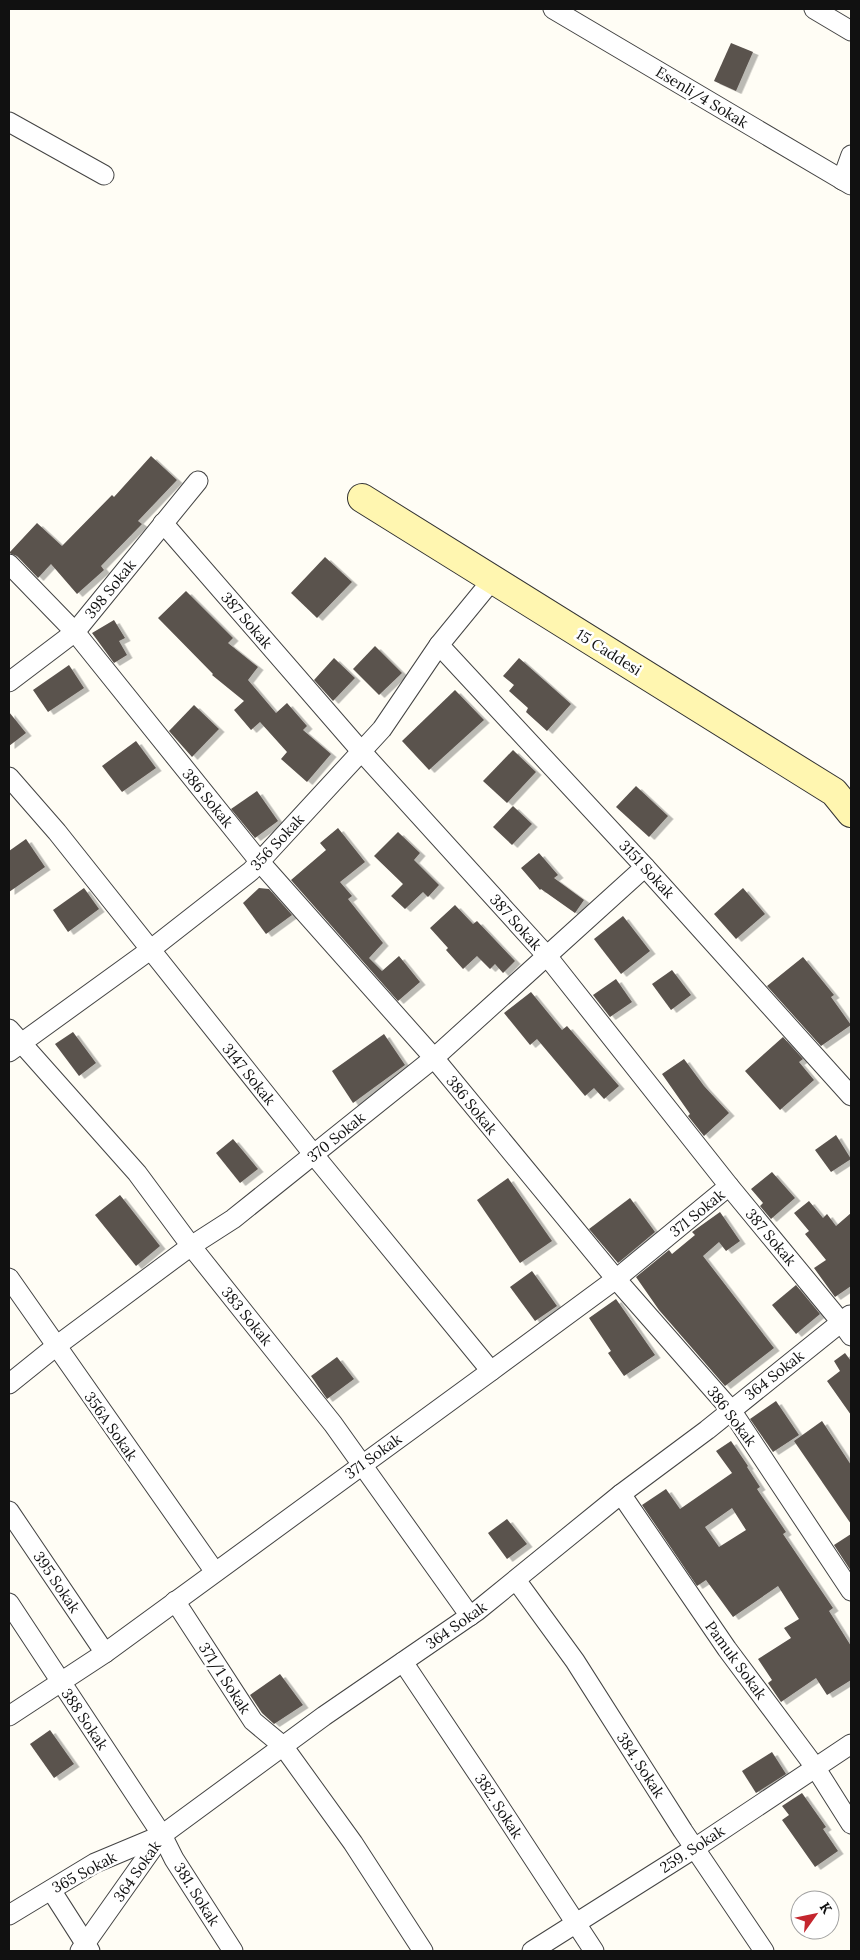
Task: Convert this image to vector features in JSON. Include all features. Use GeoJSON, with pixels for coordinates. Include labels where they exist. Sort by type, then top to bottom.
{"type":"FeatureCollection","features":[{"type":"Feature","properties":{"kind":"street","name":"Esenli/4 Sokak"},"geometry":{"type":"LineString","coordinates":[[554,9],[846,182]]}},
{"type":"Feature","properties":{"kind":"street"},"geometry":{"type":"LineString","coordinates":[[814,9],[851,32]]}},
{"type":"Feature","properties":{"kind":"street"},"geometry":{"type":"LineString","coordinates":[[9,122],[104,175]]}},
{"type":"Feature","properties":{"kind":"street"},"geometry":{"type":"LineString","coordinates":[[846,182],[851,155]]}},
{"type":"Feature","properties":{"kind":"street","name":"398 Sokak"},"geometry":{"type":"LineString","coordinates":[[9,682],[75,632],[198,481]]}},
{"type":"Feature","properties":{"kind":"street","name":"15 Caddesi"},"geometry":{"type":"LineString","coordinates":[[362,498],[834,792],[851,812]]}},
{"type":"Feature","properties":{"kind":"street","name":"387 Sokak"},"geometry":{"type":"LineString","coordinates":[[164,523],[362,751],[547,956],[730,1186],[848,1324]]}},
{"type":"Feature","properties":{"kind":"street","name":"386 Sokak"},"geometry":{"type":"LineString","coordinates":[[9,564],[75,632],[259,861],[434,1058],[616,1279],[730,1410],[851,1591]]}},
{"type":"Feature","properties":{"kind":"street","name":"356 Sokak"},"geometry":{"type":"LineString","coordinates":[[13,1042],[150,950],[251,870],[382,729],[439,646],[492,579]]}},
{"type":"Feature","properties":{"kind":"street","name":"3151 Sokak"},"geometry":{"type":"LineString","coordinates":[[439,646],[849,1088]]}},
{"type":"Feature","properties":{"kind":"street","name":"3147 Sokak"},"geometry":{"type":"LineString","coordinates":[[9,777],[57,832],[314,1154],[491,1370]]}},
{"type":"Feature","properties":{"kind":"street","name":"370 Sokak"},"geometry":{"type":"LineString","coordinates":[[9,1384],[55,1347],[191,1246],[232,1220],[434,1058],[646,867]]}},
{"type":"Feature","properties":{"kind":"street","name":"383 Sokak"},"geometry":{"type":"LineString","coordinates":[[13,1042],[137,1173],[191,1246],[333,1424],[470,1616]]}},
{"type":"Feature","properties":{"kind":"street","name":"371 Sokak"},"geometry":{"type":"LineString","coordinates":[[9,1716],[105,1653],[616,1279],[730,1186]]}},
{"type":"Feature","properties":{"kind":"street","name":"356A Sokak"},"geometry":{"type":"LineString","coordinates":[[9,1278],[55,1347],[215,1572]]}},
{"type":"Feature","properties":{"kind":"street","name":"364 Sokak"},"geometry":{"type":"LineString","coordinates":[[85,1949],[162,1835],[283,1746],[470,1616],[621,1494],[730,1410],[848,1324]]}},
{"type":"Feature","properties":{"kind":"street","name":"Pamuk Sokak"},"geometry":{"type":"LineString","coordinates":[[621,1494],[727,1649],[814,1767],[851,1824]]}},
{"type":"Feature","properties":{"kind":"street","name":"395 Sokak"},"geometry":{"type":"LineString","coordinates":[[9,1511],[105,1653]]}},
{"type":"Feature","properties":{"kind":"street","name":"384. Sokak"},"geometry":{"type":"LineString","coordinates":[[516,1580],[575,1661],[695,1848],[764,1951]]}},
{"type":"Feature","properties":{"kind":"street","name":"371/1 Sokak"},"geometry":{"type":"LineString","coordinates":[[175,1602],[253,1721],[283,1746],[353,1843],[423,1951]]}},
{"type":"Feature","properties":{"kind":"street","name":"388 Sokak"},"geometry":{"type":"LineString","coordinates":[[9,1603],[162,1835]]}},
{"type":"Feature","properties":{"kind":"street","name":"382. Sokak"},"geometry":{"type":"LineString","coordinates":[[403,1662],[594,1951]]}},
{"type":"Feature","properties":{"kind":"street","name":"259. Sokak"},"geometry":{"type":"LineString","coordinates":[[532,1951],[695,1848],[851,1744]]}},
{"type":"Feature","properties":{"kind":"street","name":"365 Sokak"},"geometry":{"type":"LineString","coordinates":[[9,1915],[95,1862],[162,1835]]}},
{"type":"Feature","properties":{"kind":"street","name":"381. Sokak"},"geometry":{"type":"LineString","coordinates":[[162,1835],[174,1859],[233,1951]]}},
{"type":"Feature","properties":{"kind":"street"},"geometry":{"type":"LineString","coordinates":[[51,1890],[85,1949]]}},
{"type":"Feature","properties":{"kind":"building"},"geometry":{"type":"Polygon","coordinates":[[[731,43],[753,52],[736,91],[714,81],[731,43]]]}},
{"type":"Feature","properties":{"kind":"building"},"geometry":{"type":"Polygon","coordinates":[[[151,456],[177,480],[138,521],[142,524],[101,566],[104,570],[77,594],[51,564],[38,578],[17,556],[9,553],[37,523],[62,546],[112,495],[114,497],[151,456]]]}},
{"type":"Feature","properties":{"kind":"building"},"geometry":{"type":"Polygon","coordinates":[[[325,557],[352,582],[317,618],[291,593],[325,557]]]}},
{"type":"Feature","properties":{"kind":"building"},"geometry":{"type":"Polygon","coordinates":[[[186,591],[233,638],[228,643],[258,667],[248,680],[276,713],[287,703],[307,726],[303,730],[331,754],[307,782],[281,759],[287,752],[260,722],[251,730],[234,710],[244,701],[212,675],[158,618],[186,591]]]}},
{"type":"Feature","properties":{"kind":"building"},"geometry":{"type":"Polygon","coordinates":[[[114,620],[125,638],[119,641],[127,655],[114,663],[92,633],[114,620]]]}},
{"type":"Feature","properties":{"kind":"building"},"geometry":{"type":"Polygon","coordinates":[[[375,646],[402,673],[379,695],[353,669],[375,646]]]}},
{"type":"Feature","properties":{"kind":"building"},"geometry":{"type":"Polygon","coordinates":[[[334,658],[355,678],[333,701],[314,680],[334,658]]]}},
{"type":"Feature","properties":{"kind":"building"},"geometry":{"type":"Polygon","coordinates":[[[519,658],[571,704],[547,731],[526,712],[528,708],[509,691],[514,685],[503,676],[519,658]]]}},
{"type":"Feature","properties":{"kind":"building"},"geometry":{"type":"Polygon","coordinates":[[[69,665],[84,688],[48,712],[33,690],[69,665]]]}},
{"type":"Feature","properties":{"kind":"building"},"geometry":{"type":"Polygon","coordinates":[[[455,690],[484,720],[429,770],[402,741],[455,690]]]}},
{"type":"Feature","properties":{"kind":"building"},"geometry":{"type":"Polygon","coordinates":[[[194,705],[219,729],[192,757],[169,731],[194,705]]]}},
{"type":"Feature","properties":{"kind":"building"},"geometry":{"type":"Polygon","coordinates":[[[9,712],[26,733],[9,746],[9,712]]]}},
{"type":"Feature","properties":{"kind":"building"},"geometry":{"type":"Polygon","coordinates":[[[136,741],[156,768],[122,792],[102,766],[136,741]]]}},
{"type":"Feature","properties":{"kind":"building"},"geometry":{"type":"Polygon","coordinates":[[[513,750],[536,772],[507,803],[483,781],[513,750]]]}},
{"type":"Feature","properties":{"kind":"building"},"geometry":{"type":"Polygon","coordinates":[[[636,786],[668,816],[649,837],[616,807],[636,786]]]}},
{"type":"Feature","properties":{"kind":"building"},"geometry":{"type":"Polygon","coordinates":[[[257,791],[278,821],[255,838],[231,809],[257,791]]]}},
{"type":"Feature","properties":{"kind":"building"},"geometry":{"type":"Polygon","coordinates":[[[513,806],[532,824],[512,845],[493,827],[513,806]]]}},
{"type":"Feature","properties":{"kind":"building"},"geometry":{"type":"Polygon","coordinates":[[[338,828],[365,862],[340,882],[352,896],[348,899],[383,943],[369,958],[382,971],[399,956],[420,982],[398,1001],[291,880],[326,850],[320,843],[338,828]]]}},
{"type":"Feature","properties":{"kind":"building"},"geometry":{"type":"Polygon","coordinates":[[[398,832],[420,853],[414,860],[439,885],[428,897],[423,892],[405,909],[391,896],[403,884],[374,856],[398,832]]]}},
{"type":"Feature","properties":{"kind":"building"},"geometry":{"type":"Polygon","coordinates":[[[26,839],[45,867],[9,892],[9,851],[26,839]]]}},
{"type":"Feature","properties":{"kind":"building"},"geometry":{"type":"Polygon","coordinates":[[[539,853],[558,875],[554,878],[584,900],[575,913],[540,890],[521,868],[539,853]]]}},
{"type":"Feature","properties":{"kind":"building"},"geometry":{"type":"Polygon","coordinates":[[[84,888],[99,909],[68,932],[53,910],[84,888]]]}},
{"type":"Feature","properties":{"kind":"building"},"geometry":{"type":"Polygon","coordinates":[[[259,888],[269,889],[292,915],[266,934],[243,903],[259,888]]]}},
{"type":"Feature","properties":{"kind":"building"},"geometry":{"type":"Polygon","coordinates":[[[743,888],[765,914],[736,939],[714,914],[743,888]]]}},
{"type":"Feature","properties":{"kind":"building"},"geometry":{"type":"Polygon","coordinates":[[[455,905],[473,924],[477,921],[515,961],[503,973],[495,964],[490,969],[477,956],[463,969],[430,928],[455,905]]]}},
{"type":"Feature","properties":{"kind":"building"},"geometry":{"type":"Polygon","coordinates":[[[623,916],[650,951],[621,974],[594,939],[623,916]]]}},
{"type":"Feature","properties":{"kind":"building"},"geometry":{"type":"Polygon","coordinates":[[[803,957],[834,995],[831,997],[851,1025],[821,1046],[767,986],[803,957]]]}},
{"type":"Feature","properties":{"kind":"building"},"geometry":{"type":"Polygon","coordinates":[[[672,970],[691,995],[671,1010],[652,984],[672,970]]]}},
{"type":"Feature","properties":{"kind":"building"},"geometry":{"type":"Polygon","coordinates":[[[616,979],[632,1002],[610,1017],[593,995],[616,979]]]}},
{"type":"Feature","properties":{"kind":"building"},"geometry":{"type":"Polygon","coordinates":[[[531,992],[562,1030],[567,1026],[619,1086],[604,1099],[594,1088],[585,1096],[537,1039],[530,1045],[504,1013],[531,992]]]}},
{"type":"Feature","properties":{"kind":"building"},"geometry":{"type":"Polygon","coordinates":[[[73,1032],[96,1063],[79,1076],[55,1044],[73,1032]]]}},
{"type":"Feature","properties":{"kind":"building"},"geometry":{"type":"Polygon","coordinates":[[[384,1034],[405,1065],[353,1103],[332,1071],[384,1034]]]}},
{"type":"Feature","properties":{"kind":"building"},"geometry":{"type":"Polygon","coordinates":[[[783,1037],[803,1059],[799,1062],[814,1080],[780,1110],[745,1071],[783,1037]]]}},
{"type":"Feature","properties":{"kind":"building"},"geometry":{"type":"Polygon","coordinates":[[[684,1059],[704,1086],[729,1113],[704,1136],[688,1116],[690,1114],[662,1074],[684,1059]]]}},
{"type":"Feature","properties":{"kind":"building"},"geometry":{"type":"Polygon","coordinates":[[[836,1135],[851,1159],[831,1172],[815,1150],[836,1135]]]}},
{"type":"Feature","properties":{"kind":"building"},"geometry":{"type":"Polygon","coordinates":[[[233,1139],[258,1169],[240,1183],[216,1153],[233,1139]]]}},
{"type":"Feature","properties":{"kind":"building"},"geometry":{"type":"Polygon","coordinates":[[[772,1172],[795,1198],[771,1219],[760,1206],[763,1203],[751,1189],[772,1172]]]}},
{"type":"Feature","properties":{"kind":"building"},"geometry":{"type":"Polygon","coordinates":[[[508,1178],[552,1241],[520,1263],[477,1200],[508,1178]]]}},
{"type":"Feature","properties":{"kind":"building"},"geometry":{"type":"Polygon","coordinates":[[[120,1195],[160,1246],[136,1266],[95,1215],[120,1195]]]}},
{"type":"Feature","properties":{"kind":"building"},"geometry":{"type":"Polygon","coordinates":[[[630,1198],[655,1232],[618,1263],[589,1229],[630,1198]]]}},
{"type":"Feature","properties":{"kind":"building"},"geometry":{"type":"Polygon","coordinates":[[[809,1201],[823,1218],[827,1214],[836,1226],[851,1213],[851,1286],[835,1297],[814,1268],[826,1260],[805,1234],[809,1231],[794,1213],[809,1201]]]}},
{"type":"Feature","properties":{"kind":"building"},"geometry":{"type":"Polygon","coordinates":[[[720,1212],[740,1241],[726,1251],[719,1242],[703,1256],[774,1348],[725,1386],[659,1310],[636,1277],[669,1250],[672,1254],[695,1235],[692,1232],[720,1212]]]}},
{"type":"Feature","properties":{"kind":"building"},"geometry":{"type":"Polygon","coordinates":[[[532,1271],[557,1306],[535,1321],[510,1287],[532,1271]]]}},
{"type":"Feature","properties":{"kind":"building"},"geometry":{"type":"Polygon","coordinates":[[[796,1285],[820,1314],[796,1334],[772,1305],[796,1285]]]}},
{"type":"Feature","properties":{"kind":"building"},"geometry":{"type":"Polygon","coordinates":[[[616,1299],[655,1355],[624,1376],[608,1353],[611,1351],[589,1318],[616,1299]]]}},
{"type":"Feature","properties":{"kind":"building"},"geometry":{"type":"Polygon","coordinates":[[[845,1353],[851,1361],[851,1415],[827,1381],[840,1371],[834,1361],[845,1353]]]}},
{"type":"Feature","properties":{"kind":"building"},"geometry":{"type":"Polygon","coordinates":[[[337,1357],[354,1379],[327,1399],[311,1376],[337,1357]]]}},
{"type":"Feature","properties":{"kind":"building"},"geometry":{"type":"Polygon","coordinates":[[[776,1401],[799,1435],[773,1452],[750,1419],[776,1401]]]}},
{"type":"Feature","properties":{"kind":"building"},"geometry":{"type":"Polygon","coordinates":[[[822,1421],[851,1465],[851,1524],[794,1441],[822,1421]]]}},
{"type":"Feature","properties":{"kind":"building"},"geometry":{"type":"Polygon","coordinates":[[[731,1441],[760,1487],[757,1489],[786,1532],[783,1534],[833,1608],[829,1611],[851,1646],[851,1680],[827,1695],[816,1678],[781,1702],[768,1683],[772,1680],[758,1659],[791,1638],[784,1628],[799,1619],[778,1586],[733,1617],[706,1580],[697,1586],[642,1505],[666,1489],[680,1509],[732,1473],[716,1451],[731,1441]],[[732,1508],[705,1527],[719,1547],[746,1530],[732,1508]]]}},
{"type":"Feature","properties":{"kind":"building"},"geometry":{"type":"Polygon","coordinates":[[[507,1519],[527,1544],[507,1559],[488,1533],[507,1519]]]}},
{"type":"Feature","properties":{"kind":"building"},"geometry":{"type":"Polygon","coordinates":[[[851,1534],[851,1571],[834,1545],[851,1534]]]}},
{"type":"Feature","properties":{"kind":"building"},"geometry":{"type":"Polygon","coordinates":[[[280,1674],[303,1705],[274,1724],[262,1713],[250,1695],[280,1674]]]}},
{"type":"Feature","properties":{"kind":"building"},"geometry":{"type":"Polygon","coordinates":[[[50,1730],[74,1764],[54,1778],[30,1744],[50,1730]]]}},
{"type":"Feature","properties":{"kind":"building"},"geometry":{"type":"Polygon","coordinates":[[[772,1752],[786,1774],[756,1793],[742,1771],[772,1752]]]}},
{"type":"Feature","properties":{"kind":"building"},"geometry":{"type":"Polygon","coordinates":[[[802,1793],[826,1827],[823,1829],[838,1851],[815,1867],[782,1820],[789,1815],[782,1806],[802,1793]]]}}]}
